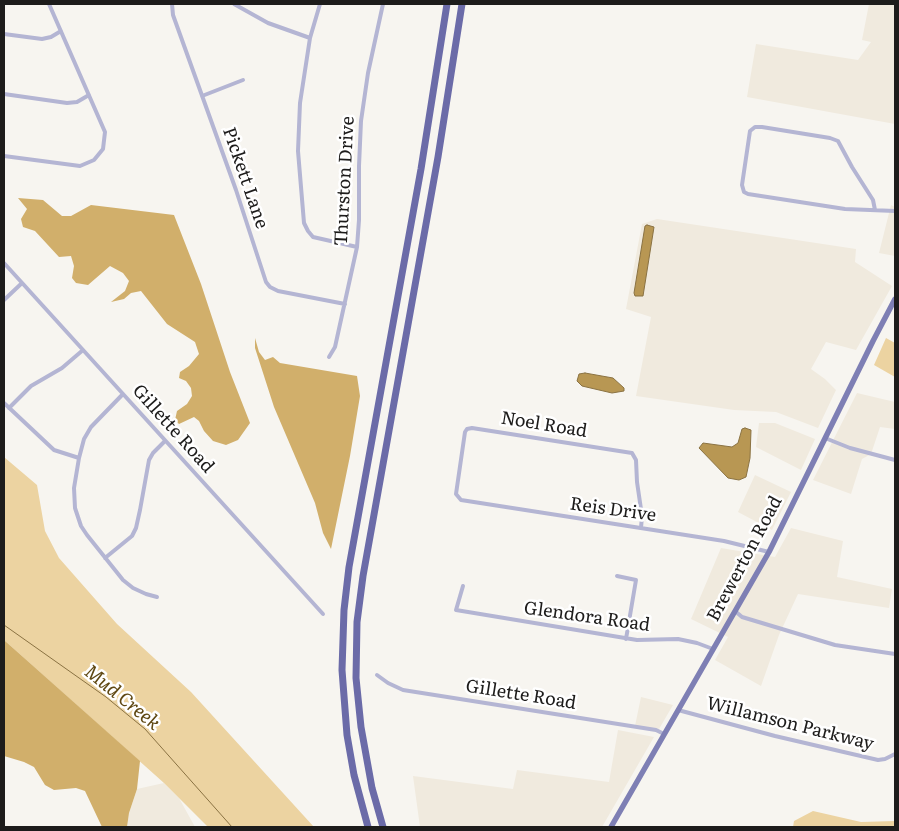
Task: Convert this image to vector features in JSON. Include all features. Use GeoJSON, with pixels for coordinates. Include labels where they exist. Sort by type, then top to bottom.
{"type":"FeatureCollection","features":[{"type":"Feature","properties":{"kind":"highway"},"geometry":{"type":"LineString","coordinates":[[368,827],[354,775],[347,735],[342,670],[344,610],[351,558],[421,169],[447,4]]}},
{"type":"Feature","properties":{"kind":"highway"},"geometry":{"type":"LineString","coordinates":[[383,827],[372,788],[361,727],[356,678],[358,608],[438,157],[462,4]]}},
{"type":"Feature","properties":{"kind":"main road","name":"Brewerton Road"},"geometry":{"type":"LineString","coordinates":[[611,827],[769,552],[895,299]]}},
{"type":"Feature","properties":{"kind":"street"},"geometry":{"type":"LineString","coordinates":[[4,156],[80,166],[94,160],[103,149],[105,136],[89,95],[48,4]]}},
{"type":"Feature","properties":{"kind":"street","name":"Pickett Lane"},"geometry":{"type":"LineString","coordinates":[[172,4],[173,15],[236,190],[266,282],[270,287],[278,291],[345,304]]}},
{"type":"Feature","properties":{"kind":"street"},"geometry":{"type":"LineString","coordinates":[[234,4],[268,23],[310,38]]}},
{"type":"Feature","properties":{"kind":"street"},"geometry":{"type":"LineString","coordinates":[[320,4],[310,38],[298,128],[304,223],[313,237],[357,247]]}},
{"type":"Feature","properties":{"kind":"street","name":"Thurston Drive"},"geometry":{"type":"LineString","coordinates":[[329,357],[335,347],[357,247],[359,220],[358,166],[362,108],[383,4]]}},
{"type":"Feature","properties":{"kind":"street"},"geometry":{"type":"LineString","coordinates":[[4,34],[42,39],[51,37],[61,31]]}},
{"type":"Feature","properties":{"kind":"street"},"geometry":{"type":"LineString","coordinates":[[202,96],[243,80]]}},
{"type":"Feature","properties":{"kind":"street"},"geometry":{"type":"LineString","coordinates":[[4,94],[67,103],[77,102],[89,95]]}},
{"type":"Feature","properties":{"kind":"street"},"geometry":{"type":"LineString","coordinates":[[876,210],[873,200],[838,141],[830,138],[762,127],[753,128],[750,131],[742,189],[748,194],[845,210],[895,211]]}},
{"type":"Feature","properties":{"kind":"street","name":"Gillette Road"},"geometry":{"type":"LineString","coordinates":[[4,263],[323,614]]}},
{"type":"Feature","properties":{"kind":"street"},"geometry":{"type":"LineString","coordinates":[[4,300],[22,283]]}},
{"type":"Feature","properties":{"kind":"street"},"geometry":{"type":"LineString","coordinates":[[9,408],[30,386],[62,368],[83,350]]}},
{"type":"Feature","properties":{"kind":"street"},"geometry":{"type":"LineString","coordinates":[[123,394],[91,427],[84,439],[74,488],[75,508],[87,535],[123,580],[133,588],[157,597]]}},
{"type":"Feature","properties":{"kind":"street"},"geometry":{"type":"LineString","coordinates":[[4,403],[54,450],[79,458]]}},
{"type":"Feature","properties":{"kind":"street","name":"Noel Road"},"geometry":{"type":"LineString","coordinates":[[456,494],[463,438],[467,429],[472,428],[627,452],[632,453],[636,460],[642,516],[641,528]]}},
{"type":"Feature","properties":{"kind":"street"},"geometry":{"type":"LineString","coordinates":[[825,438],[850,448],[895,460]]}},
{"type":"Feature","properties":{"kind":"street"},"geometry":{"type":"LineString","coordinates":[[104,558],[132,536],[136,528],[149,460],[165,440]]}},
{"type":"Feature","properties":{"kind":"street","name":"Reis Drive"},"geometry":{"type":"LineString","coordinates":[[456,494],[458,498],[464,501],[724,541],[769,552]]}},
{"type":"Feature","properties":{"kind":"street"},"geometry":{"type":"LineString","coordinates":[[617,576],[636,580],[626,639]]}},
{"type":"Feature","properties":{"kind":"street","name":"Glendora Road"},"geometry":{"type":"LineString","coordinates":[[463,586],[456,610],[626,639],[651,641],[678,640],[697,643],[713,649]]}},
{"type":"Feature","properties":{"kind":"street"},"geometry":{"type":"LineString","coordinates":[[735,611],[742,616],[827,643],[895,654]]}},
{"type":"Feature","properties":{"kind":"street","name":"Gillette Road"},"geometry":{"type":"LineString","coordinates":[[377,675],[403,690],[656,730],[664,734]]}},
{"type":"Feature","properties":{"kind":"street","name":"Willamson Parkway"},"geometry":{"type":"LineString","coordinates":[[678,710],[775,736],[878,760],[895,754]]}},
{"type":"Feature","properties":{"kind":"shaded area"},"geometry":{"type":"Polygon","coordinates":[[[869,4],[895,4],[895,124],[747,97],[756,44],[858,60],[871,42],[862,40],[869,4]]]}},
{"type":"Feature","properties":{"kind":"shaded area"},"geometry":{"type":"Polygon","coordinates":[[[18,198],[43,200],[62,216],[71,216],[91,205],[174,215],[201,284],[230,372],[250,423],[238,440],[226,445],[213,441],[194,417],[179,424],[175,420],[177,411],[187,404],[192,396],[191,388],[186,381],[179,378],[180,372],[189,366],[199,354],[195,342],[167,324],[141,291],[131,293],[124,299],[111,302],[125,291],[129,281],[123,273],[110,266],[88,285],[76,283],[72,278],[74,266],[71,256],[59,257],[35,231],[23,227],[21,219],[27,209],[18,198]]]}},
{"type":"Feature","properties":{"kind":"shaded area"},"geometry":{"type":"Polygon","coordinates":[[[891,205],[895,207],[895,256],[879,253],[891,205]]]}},
{"type":"Feature","properties":{"kind":"shaded area"},"geometry":{"type":"Polygon","coordinates":[[[657,219],[856,249],[855,262],[892,286],[856,350],[826,342],[811,369],[836,390],[818,428],[776,412],[734,410],[636,396],[651,317],[626,309],[642,224],[657,219]]]}},
{"type":"Feature","properties":{"kind":"shaded area"},"geometry":{"type":"Polygon","coordinates":[[[645,226],[654,227],[643,296],[635,296],[645,226]]]}},
{"type":"Feature","properties":{"kind":"shaded area"},"geometry":{"type":"Polygon","coordinates":[[[255,338],[259,352],[265,360],[273,357],[280,363],[357,376],[360,396],[331,549],[323,533],[315,503],[274,407],[255,348],[255,338]]]}},
{"type":"Feature","properties":{"kind":"shaded area"},"geometry":{"type":"Polygon","coordinates":[[[886,338],[895,343],[895,377],[874,365],[886,338]]]}},
{"type":"Feature","properties":{"kind":"shaded area"},"geometry":{"type":"Polygon","coordinates":[[[585,373],[613,378],[624,388],[624,391],[612,393],[582,386],[577,381],[579,374],[585,373]]]}},
{"type":"Feature","properties":{"kind":"shaded area"},"geometry":{"type":"Polygon","coordinates":[[[857,393],[895,402],[895,429],[880,427],[871,454],[862,459],[851,494],[813,480],[857,393]]]}},
{"type":"Feature","properties":{"kind":"shaded area"},"geometry":{"type":"Polygon","coordinates":[[[759,423],[775,423],[815,439],[801,470],[756,447],[759,423]]]}},
{"type":"Feature","properties":{"kind":"shaded area"},"geometry":{"type":"Polygon","coordinates":[[[742,429],[751,430],[750,458],[746,477],[739,480],[728,478],[699,448],[703,443],[732,447],[738,443],[742,429]]]}},
{"type":"Feature","properties":{"kind":"shaded area"},"geometry":{"type":"Polygon","coordinates":[[[4,457],[37,485],[45,531],[59,558],[117,624],[191,692],[314,827],[208,827],[164,783],[4,640],[4,457]]]}},
{"type":"Feature","properties":{"kind":"shaded area"},"geometry":{"type":"Polygon","coordinates":[[[755,475],[791,492],[772,530],[738,512],[755,475]]]}},
{"type":"Feature","properties":{"kind":"shaded area"},"geometry":{"type":"Polygon","coordinates":[[[791,528],[843,541],[837,577],[892,589],[889,608],[798,594],[779,635],[761,686],[715,660],[728,637],[691,619],[721,548],[775,557],[791,528]]]}},
{"type":"Feature","properties":{"kind":"shaded area"},"geometry":{"type":"Polygon","coordinates":[[[4,640],[140,761],[137,789],[129,813],[127,827],[102,827],[85,791],[76,788],[54,790],[45,785],[34,767],[4,756],[4,640]]]}},
{"type":"Feature","properties":{"kind":"shaded area"},"geometry":{"type":"Polygon","coordinates":[[[641,697],[673,705],[659,729],[635,726],[641,697]]]}},
{"type":"Feature","properties":{"kind":"shaded area"},"geometry":{"type":"Polygon","coordinates":[[[618,730],[654,737],[602,827],[420,827],[413,776],[513,789],[517,770],[609,782],[618,730]]]}},
{"type":"Feature","properties":{"kind":"shaded area"},"geometry":{"type":"Polygon","coordinates":[[[164,783],[179,798],[195,827],[127,827],[129,813],[137,789],[164,783]]]}},
{"type":"Feature","properties":{"kind":"shaded area"},"geometry":{"type":"Polygon","coordinates":[[[813,811],[861,822],[895,821],[895,827],[793,827],[794,821],[813,811]]]}},
{"type":"Feature","properties":{"kind":"waterway","name":"Mud Creek"},"geometry":{"type":"LineString","coordinates":[[4,625],[106,697],[145,729],[232,827]]}}]}
